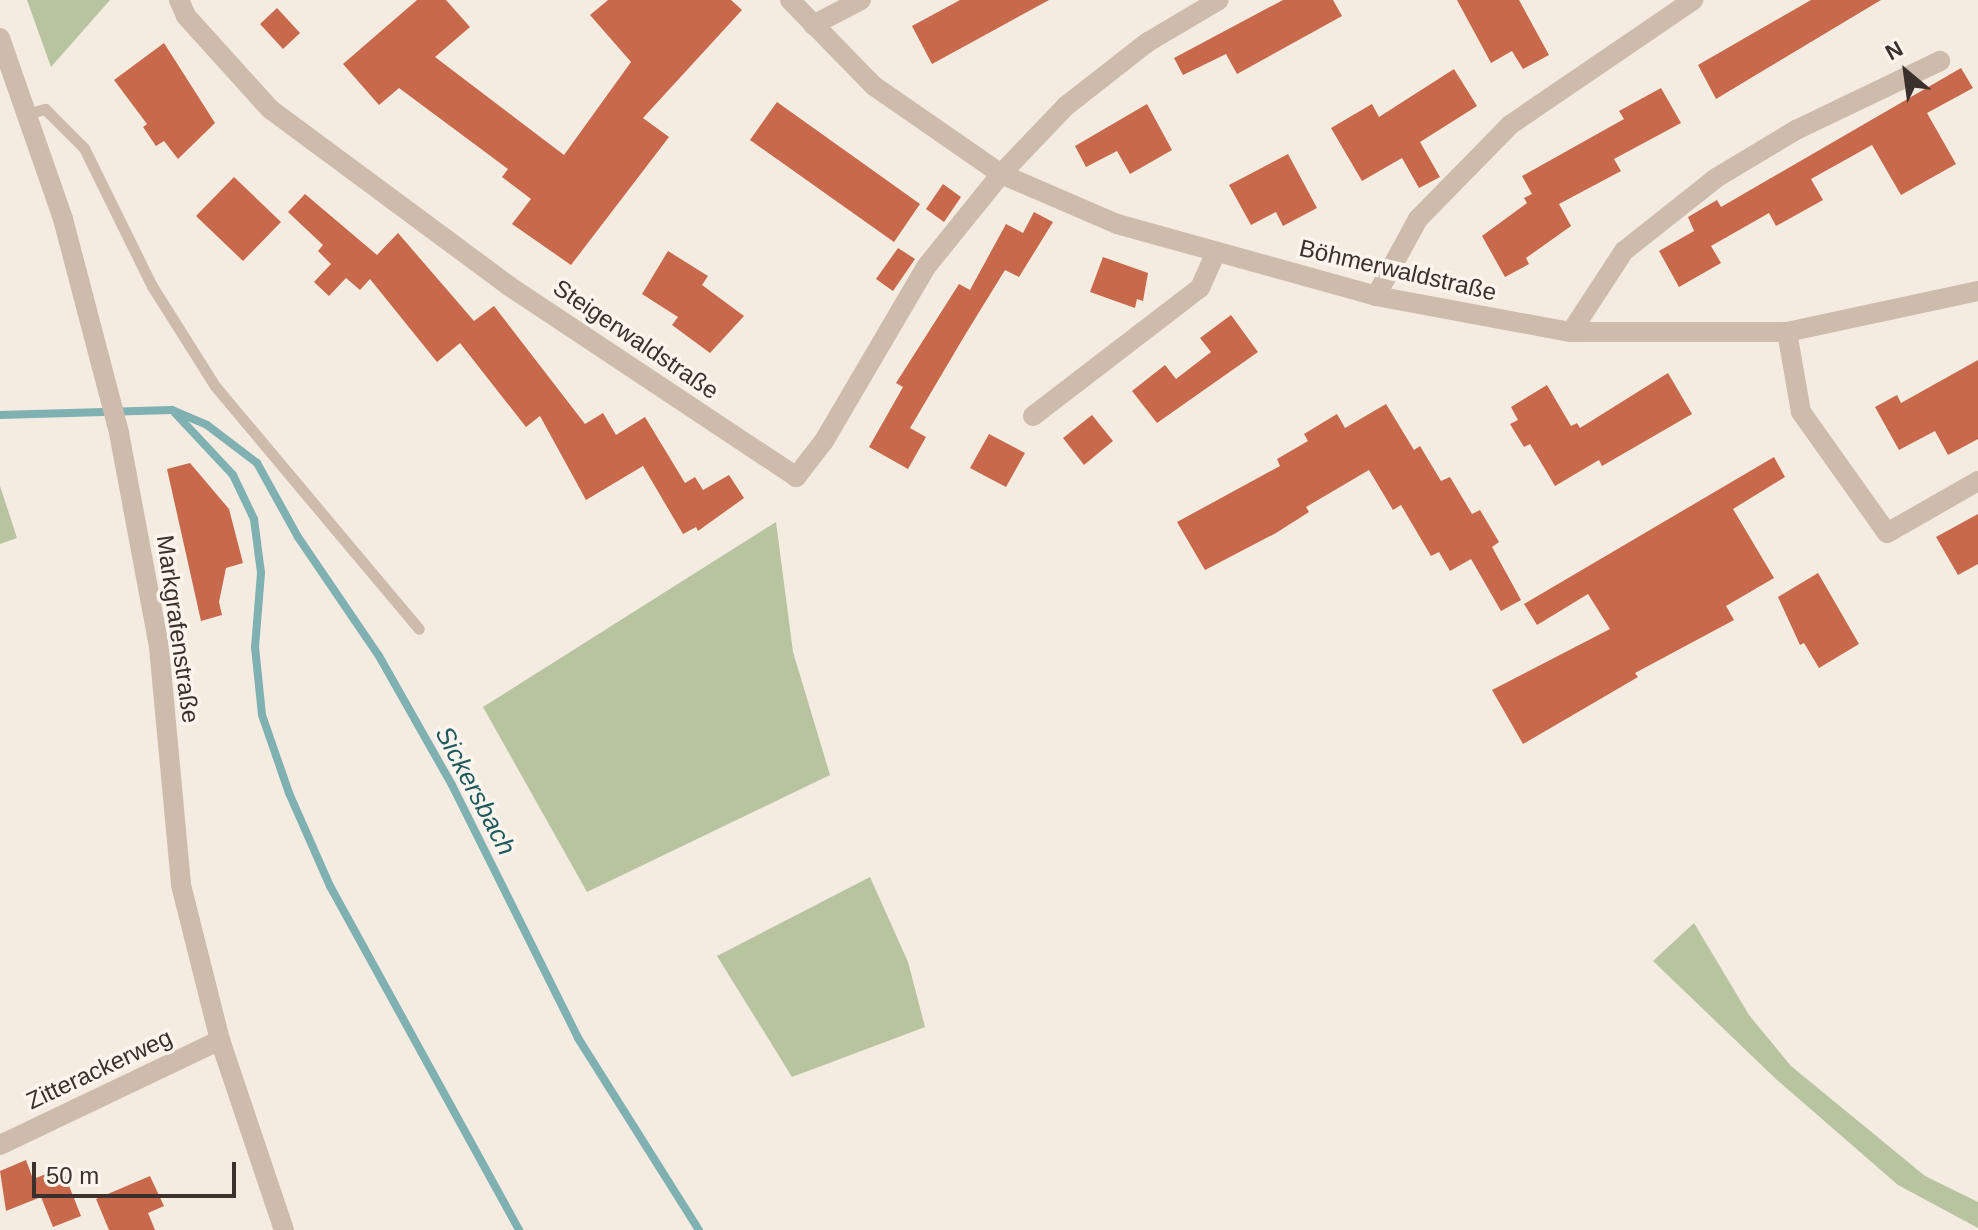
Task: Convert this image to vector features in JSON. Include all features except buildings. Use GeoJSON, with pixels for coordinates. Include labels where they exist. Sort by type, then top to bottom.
{"type":"FeatureCollection","features":[{"type":"Feature","properties":{"kind":"street","name":"Steigerwaldstraße"},"geometry":{"type":"LineString","coordinates":[[179,0],[186,16],[270,109],[509,286],[796,477],[824,441],[926,267],[1001,174]]}},
{"type":"Feature","properties":{"kind":"street","name":"Böhmerwaldstraße"},"geometry":{"type":"LineString","coordinates":[[790,0],[874,86],[1001,174],[1117,224],[1376,296],[1571,332],[1787,332],[1978,291]]}},
{"type":"Feature","properties":{"kind":"street"},"geometry":{"type":"LineString","coordinates":[[813,25],[861,0]]}},
{"type":"Feature","properties":{"kind":"street"},"geometry":{"type":"LineString","coordinates":[[1001,174],[1066,106],[1148,42],[1219,0]]}},
{"type":"Feature","properties":{"kind":"street"},"geometry":{"type":"LineString","coordinates":[[1376,296],[1418,219],[1510,125],[1693,0]]}},
{"type":"Feature","properties":{"kind":"street","name":"Markgrafenstraße"},"geometry":{"type":"LineString","coordinates":[[0,38],[63,219],[109,391],[159,647],[181,885],[220,1040],[284,1230]]}},
{"type":"Feature","properties":{"kind":"street"},"geometry":{"type":"LineString","coordinates":[[1571,332],[1624,251],[1716,178],[1796,130],[1940,61]]}},
{"type":"Feature","properties":{"kind":"street"},"geometry":{"type":"LineString","coordinates":[[1033,416],[1200,288],[1216,252]]}},
{"type":"Feature","properties":{"kind":"street"},"geometry":{"type":"LineString","coordinates":[[1787,332],[1801,412],[1887,533],[1978,481]]}},
{"type":"Feature","properties":{"kind":"street","name":"Zitterackerweg"},"geometry":{"type":"LineString","coordinates":[[0,1145],[220,1040]]}},
{"type":"Feature","properties":{"kind":"lane"},"geometry":{"type":"LineString","coordinates":[[27,114],[45,109],[84,148],[152,286],[215,386],[419,629]]}},
{"type":"Feature","properties":{"kind":"green space"},"geometry":{"type":"Polygon","coordinates":[[[27,0],[110,0],[51,67],[27,0]]]}},
{"type":"Feature","properties":{"kind":"green space"},"geometry":{"type":"Polygon","coordinates":[[[0,486],[17,538],[0,544],[0,486]]]}},
{"type":"Feature","properties":{"kind":"green space"},"geometry":{"type":"Polygon","coordinates":[[[776,522],[793,652],[830,775],[587,892],[483,707],[776,522]]]}},
{"type":"Feature","properties":{"kind":"green space"},"geometry":{"type":"Polygon","coordinates":[[[870,877],[908,962],[925,1027],[792,1077],[717,956],[870,877]]]}},
{"type":"Feature","properties":{"kind":"green space"},"geometry":{"type":"Polygon","coordinates":[[[1694,923],[1749,1015],[1791,1066],[1925,1176],[1978,1202],[1978,1228],[1898,1185],[1777,1080],[1653,961],[1694,923]]]}},
{"type":"Feature","properties":{"kind":"waterway","name":"Sickersbach"},"geometry":{"type":"LineString","coordinates":[[0,415],[172,410],[207,425],[257,463],[298,537],[379,656],[452,785],[578,1038],[699,1230]]}},
{"type":"Feature","properties":{"kind":"waterway"},"geometry":{"type":"LineString","coordinates":[[175,413],[233,475],[254,519],[261,573],[255,647],[262,715],[289,793],[330,886],[519,1230]]}}]}
